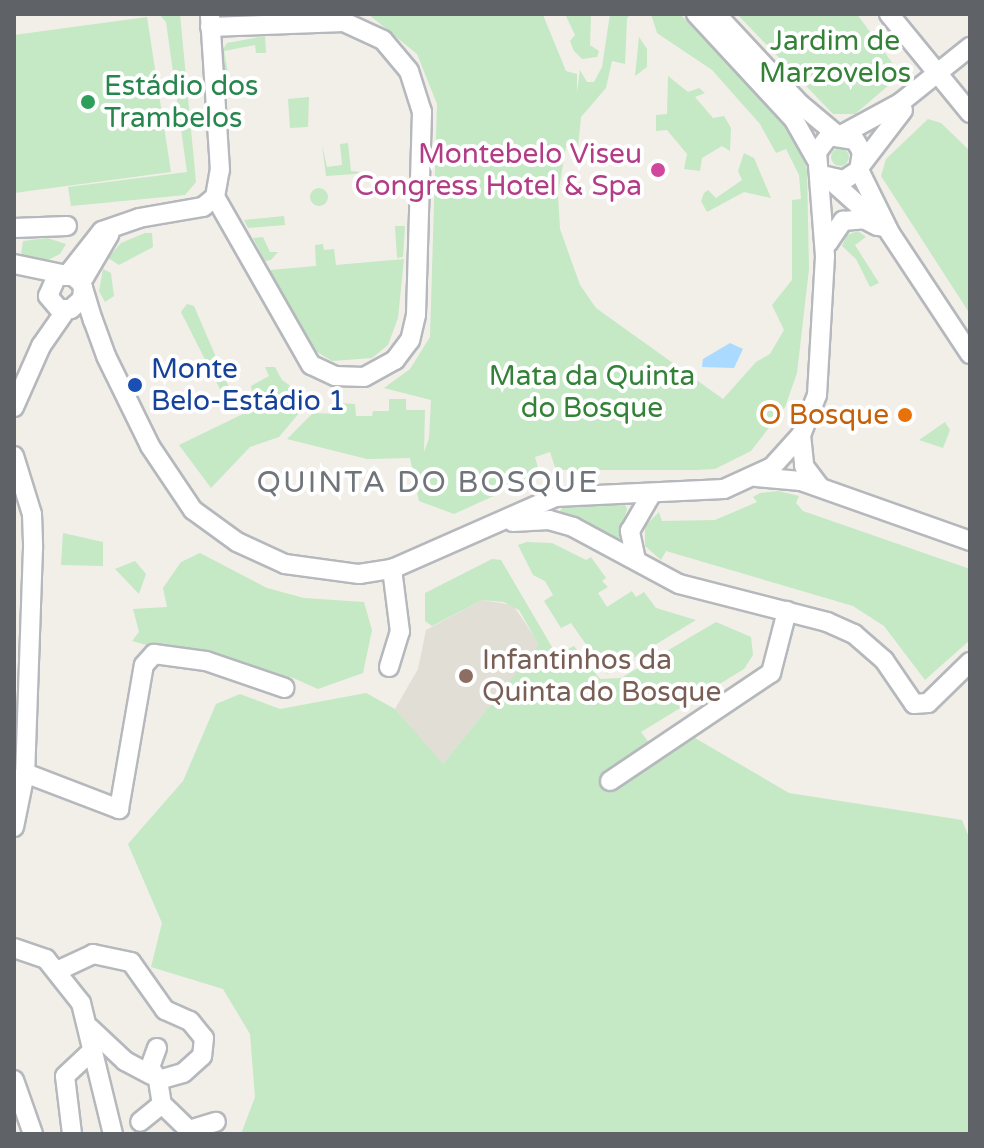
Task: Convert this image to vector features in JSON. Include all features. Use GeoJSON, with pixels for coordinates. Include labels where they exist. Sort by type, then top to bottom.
{"type":"FeatureCollection","features":[{"type":"Feature","properties":{"kind":"street"},"geometry":{"type":"LineString","coordinates":[[696,14],[794,120],[820,167],[890,233]]}},
{"type":"Feature","properties":{"kind":"street"},"geometry":{"type":"LineString","coordinates":[[889,14],[935,77],[970,113]]}},
{"type":"Feature","properties":{"kind":"street"},"geometry":{"type":"LineString","coordinates":[[717,15],[800,104],[859,145],[859,170],[890,233],[970,354]]}},
{"type":"Feature","properties":{"kind":"street"},"geometry":{"type":"LineString","coordinates":[[74,280],[102,231],[122,223],[203,207],[215,197],[220,170],[210,20],[344,22],[383,40],[409,71],[422,112],[416,315],[410,340],[395,360],[364,377],[335,376],[311,365],[215,197]]}},
{"type":"Feature","properties":{"kind":"street"},"geometry":{"type":"LineString","coordinates":[[74,280],[106,356],[163,472],[214,527],[285,564],[359,574],[392,569],[570,493],[724,489],[755,477],[785,453],[801,435],[814,405],[821,363],[826,250],[819,146],[839,134],[873,121],[935,77],[970,47]]}},
{"type":"Feature","properties":{"kind":"street"},"geometry":{"type":"LineString","coordinates":[[826,250],[841,190],[859,170],[882,132],[935,77]]}},
{"type":"Feature","properties":{"kind":"street"},"geometry":{"type":"LineString","coordinates":[[820,167],[837,181],[859,170]]}},
{"type":"Feature","properties":{"kind":"street"},"geometry":{"type":"LineString","coordinates":[[826,250],[833,231],[852,218],[890,233]]}},
{"type":"Feature","properties":{"kind":"street"},"geometry":{"type":"LineString","coordinates":[[14,228],[67,226]]}},
{"type":"Feature","properties":{"kind":"street"},"geometry":{"type":"LineString","coordinates":[[14,266],[74,280]]}},
{"type":"Feature","properties":{"kind":"street"},"geometry":{"type":"LineString","coordinates":[[14,266],[59,304],[106,356]]}},
{"type":"Feature","properties":{"kind":"street"},"geometry":{"type":"LineString","coordinates":[[14,407],[59,304],[52,280],[74,280]]}},
{"type":"Feature","properties":{"kind":"street"},"geometry":{"type":"LineString","coordinates":[[59,304],[82,299],[74,280]]}},
{"type":"Feature","properties":{"kind":"street"},"geometry":{"type":"LineString","coordinates":[[801,435],[804,466],[820,487]]}},
{"type":"Feature","properties":{"kind":"street"},"geometry":{"type":"LineString","coordinates":[[785,453],[820,487]]}},
{"type":"Feature","properties":{"kind":"street"},"geometry":{"type":"LineString","coordinates":[[14,456],[32,514],[25,773],[14,827]]}},
{"type":"Feature","properties":{"kind":"street"},"geometry":{"type":"LineString","coordinates":[[755,477],[784,477],[820,487],[970,541]]}},
{"type":"Feature","properties":{"kind":"street"},"geometry":{"type":"LineString","coordinates":[[636,560],[630,531],[652,493]]}},
{"type":"Feature","properties":{"kind":"street"},"geometry":{"type":"LineString","coordinates":[[491,528],[549,520],[600,537],[679,584],[787,611],[854,634],[884,660],[914,704],[928,703],[970,662]]}},
{"type":"Feature","properties":{"kind":"street"},"geometry":{"type":"LineString","coordinates":[[389,667],[400,632],[392,569]]}},
{"type":"Feature","properties":{"kind":"street"},"geometry":{"type":"LineString","coordinates":[[610,781],[771,673],[787,611]]}},
{"type":"Feature","properties":{"kind":"street"},"geometry":{"type":"LineString","coordinates":[[25,773],[119,809],[148,658],[183,655],[285,688]]}},
{"type":"Feature","properties":{"kind":"street"},"geometry":{"type":"LineString","coordinates":[[16,946],[46,959],[81,1003],[90,1028],[91,1052],[113,1134]]}},
{"type":"Feature","properties":{"kind":"street"},"geometry":{"type":"LineString","coordinates":[[57,971],[93,954],[119,957],[146,976],[165,1010],[190,1021],[204,1038],[202,1056],[183,1073],[154,1077],[125,1061],[90,1028]]}},
{"type":"Feature","properties":{"kind":"street"},"geometry":{"type":"LineString","coordinates":[[157,1048],[154,1077],[162,1104],[189,1130],[216,1122]]}},
{"type":"Feature","properties":{"kind":"street"},"geometry":{"type":"LineString","coordinates":[[72,1134],[65,1076],[91,1052]]}},
{"type":"Feature","properties":{"kind":"street"},"geometry":{"type":"LineString","coordinates":[[14,1080],[33,1134]]}},
{"type":"Feature","properties":{"kind":"street"},"geometry":{"type":"LineString","coordinates":[[140,1122],[162,1104]]}},
{"type":"Feature","properties":{"kind":"shaded area","name":"Infantinhos da Quinta do Bosque"},"geometry":{"type":"Polygon","coordinates":[[[482,600],[513,605],[540,645],[442,765],[395,709],[418,669],[426,630],[482,600]]]}},
{"type":"Feature","properties":{"kind":"green space"},"geometry":{"type":"Polygon","coordinates":[[[159,14],[180,14],[196,182],[185,195],[71,206],[68,187],[187,172],[166,22],[159,14]]]}},
{"type":"Feature","properties":{"kind":"green space","name":"Mata da Quinta do Bosque"},"geometry":{"type":"Polygon","coordinates":[[[368,14],[543,15],[566,71],[577,74],[577,93],[580,70],[587,82],[594,82],[602,67],[610,14],[631,14],[627,18],[625,64],[612,61],[606,88],[581,117],[578,147],[566,147],[558,194],[560,229],[580,285],[596,308],[723,399],[756,362],[770,354],[784,330],[772,305],[792,280],[792,200],[801,199],[799,175],[786,149],[776,153],[760,124],[712,70],[657,33],[651,14],[680,14],[772,109],[799,145],[807,169],[809,269],[797,373],[785,407],[751,451],[715,469],[696,470],[556,470],[550,452],[535,457],[540,475],[454,514],[419,501],[410,458],[367,459],[287,439],[313,413],[338,414],[339,403],[355,404],[356,416],[372,416],[373,411],[389,411],[389,399],[406,399],[406,410],[425,410],[424,452],[429,438],[431,400],[384,388],[410,369],[430,337],[437,104],[417,54],[368,14]]]}},
{"type":"Feature","properties":{"kind":"green space"},"geometry":{"type":"Polygon","coordinates":[[[565,14],[591,14],[590,45],[599,51],[597,57],[582,59],[574,51],[570,41],[575,35],[565,14]]]}},
{"type":"Feature","properties":{"kind":"green space","name":"Jardim de Marzovelos"},"geometry":{"type":"Polygon","coordinates":[[[737,14],[857,14],[896,68],[896,79],[855,114],[833,114],[737,14]]]}},
{"type":"Feature","properties":{"kind":"green space","name":"Estádio dos Trambelos"},"geometry":{"type":"Polygon","coordinates":[[[147,17],[171,172],[14,193],[14,35],[147,17]]]}},
{"type":"Feature","properties":{"kind":"green space"},"geometry":{"type":"Polygon","coordinates":[[[265,36],[266,53],[256,53],[255,45],[224,51],[230,84],[221,85],[220,54],[227,43],[265,36]]]}},
{"type":"Feature","properties":{"kind":"green space"},"geometry":{"type":"Polygon","coordinates":[[[639,37],[647,49],[647,67],[635,76],[639,37]]]}},
{"type":"Feature","properties":{"kind":"green space"},"geometry":{"type":"Polygon","coordinates":[[[668,76],[688,92],[699,88],[705,93],[695,97],[713,118],[724,116],[731,128],[730,151],[722,146],[702,158],[700,171],[684,169],[687,154],[667,130],[656,131],[656,115],[667,114],[668,76]]]}},
{"type":"Feature","properties":{"kind":"green space"},"geometry":{"type":"Polygon","coordinates":[[[309,97],[308,127],[290,128],[288,99],[309,97]]]}},
{"type":"Feature","properties":{"kind":"green space"},"geometry":{"type":"Polygon","coordinates":[[[928,119],[941,123],[970,151],[970,314],[881,176],[886,159],[928,119]]]}},
{"type":"Feature","properties":{"kind":"green space"},"geometry":{"type":"Polygon","coordinates":[[[348,143],[351,171],[369,173],[326,176],[322,145],[327,167],[342,165],[340,144],[348,143]]]}},
{"type":"Feature","properties":{"kind":"green space"},"geometry":{"type":"Polygon","coordinates":[[[840,148],[849,157],[840,166],[831,157],[840,148]]]}},
{"type":"Feature","properties":{"kind":"green space"},"geometry":{"type":"Polygon","coordinates":[[[744,153],[754,158],[771,198],[744,192],[707,212],[701,201],[704,193],[708,190],[716,198],[742,180],[738,171],[744,153]]]}},
{"type":"Feature","properties":{"kind":"green space"},"geometry":{"type":"Polygon","coordinates":[[[315,188],[323,188],[328,197],[326,204],[315,206],[310,201],[310,193],[315,188]]]}},
{"type":"Feature","properties":{"kind":"green space"},"geometry":{"type":"Polygon","coordinates":[[[284,216],[285,225],[248,228],[244,220],[284,216]]]}},
{"type":"Feature","properties":{"kind":"green space"},"geometry":{"type":"Polygon","coordinates":[[[395,226],[405,226],[403,257],[397,258],[395,226]]]}},
{"type":"Feature","properties":{"kind":"green space"},"geometry":{"type":"Polygon","coordinates":[[[858,231],[866,237],[855,245],[879,283],[870,287],[856,259],[842,246],[847,235],[858,231]]]}},
{"type":"Feature","properties":{"kind":"green space"},"geometry":{"type":"Polygon","coordinates":[[[152,233],[153,247],[119,265],[108,258],[121,243],[152,233]]]}},
{"type":"Feature","properties":{"kind":"green space"},"geometry":{"type":"Polygon","coordinates":[[[263,237],[270,252],[278,252],[271,260],[265,261],[253,238],[263,237]]]}},
{"type":"Feature","properties":{"kind":"green space"},"geometry":{"type":"Polygon","coordinates":[[[47,238],[66,244],[60,254],[48,260],[21,255],[23,241],[47,238]]]}},
{"type":"Feature","properties":{"kind":"green space"},"geometry":{"type":"Polygon","coordinates":[[[323,244],[324,250],[334,249],[336,265],[404,259],[398,318],[388,345],[372,358],[332,361],[312,349],[270,270],[316,266],[315,245],[323,244]]]}},
{"type":"Feature","properties":{"kind":"green space"},"geometry":{"type":"Polygon","coordinates":[[[103,269],[111,273],[114,296],[105,302],[99,291],[103,269]]]}},
{"type":"Feature","properties":{"kind":"green space"},"geometry":{"type":"Polygon","coordinates":[[[187,304],[194,306],[231,392],[222,393],[181,312],[187,304]]]}},
{"type":"Feature","properties":{"kind":"green space"},"geometry":{"type":"Polygon","coordinates":[[[265,367],[275,367],[282,380],[310,400],[279,437],[250,447],[211,488],[179,445],[247,412],[254,401],[251,386],[269,376],[265,367]]]}},
{"type":"Feature","properties":{"kind":"green space"},"geometry":{"type":"Polygon","coordinates":[[[945,422],[950,430],[943,448],[919,440],[945,422]]]}},
{"type":"Feature","properties":{"kind":"green space"},"geometry":{"type":"Polygon","coordinates":[[[778,491],[799,496],[796,503],[803,511],[970,569],[970,640],[925,680],[884,626],[853,606],[666,551],[661,560],[645,546],[645,526],[659,512],[662,521],[715,520],[757,502],[753,497],[760,493],[778,491]]]}},
{"type":"Feature","properties":{"kind":"green space"},"geometry":{"type":"Polygon","coordinates":[[[624,503],[627,509],[619,539],[560,511],[565,504],[624,503]]]}},
{"type":"Feature","properties":{"kind":"green space"},"geometry":{"type":"Polygon","coordinates":[[[63,533],[103,542],[103,566],[61,565],[63,533]]]}},
{"type":"Feature","properties":{"kind":"green space"},"geometry":{"type":"Polygon","coordinates":[[[527,542],[552,543],[586,560],[591,557],[606,578],[602,581],[608,587],[598,593],[607,607],[632,591],[636,597],[644,592],[656,608],[696,620],[607,674],[571,623],[561,628],[544,601],[553,595],[545,581],[533,575],[518,545],[527,542]]]}},
{"type":"Feature","properties":{"kind":"green space"},"geometry":{"type":"Polygon","coordinates":[[[200,553],[267,588],[304,598],[364,602],[372,630],[363,673],[318,689],[291,677],[272,679],[132,641],[139,632],[133,609],[167,607],[163,588],[181,562],[200,553]]]}},
{"type":"Feature","properties":{"kind":"green space"},"geometry":{"type":"Polygon","coordinates":[[[492,559],[501,560],[552,647],[564,651],[574,646],[600,679],[621,678],[716,622],[751,637],[753,655],[744,669],[641,732],[662,760],[695,738],[789,793],[962,820],[970,840],[970,1134],[241,1134],[255,1097],[250,1034],[223,989],[151,967],[162,923],[128,844],[183,781],[216,704],[240,694],[280,709],[366,693],[395,709],[443,764],[539,645],[519,610],[504,602],[482,600],[432,626],[425,621],[425,593],[492,559]]]}},
{"type":"Feature","properties":{"kind":"green space"},"geometry":{"type":"Polygon","coordinates":[[[135,561],[146,574],[139,594],[115,569],[135,561]]]}},
{"type":"Feature","properties":{"kind":"water"},"geometry":{"type":"Polygon","coordinates":[[[730,343],[743,349],[734,368],[702,367],[703,359],[730,343]]]}},
{"type":"Feature","properties":{"kind":"place","name":"Estádio dos Trambelos"},"geometry":{"type":"Point","coordinates":[88,102]}},
{"type":"Feature","properties":{"kind":"place","name":"Montebelo Viseu Congress Hotel & Spa"},"geometry":{"type":"Point","coordinates":[658,170]}},
{"type":"Feature","properties":{"kind":"place","name":"Monte Belo-Estádio 1"},"geometry":{"type":"Point","coordinates":[135,385]}},
{"type":"Feature","properties":{"kind":"place","name":"O Bosque"},"geometry":{"type":"Point","coordinates":[905,415]}},
{"type":"Feature","properties":{"kind":"place","name":"Infantinhos da Quinta do Bosque"},"geometry":{"type":"Point","coordinates":[466,676]}},
{"type":"Feature","properties":{"kind":"district","name":"QUINTA DO BOSQUE"},"geometry":{"type":"Point","coordinates":[428,483]}}]}
